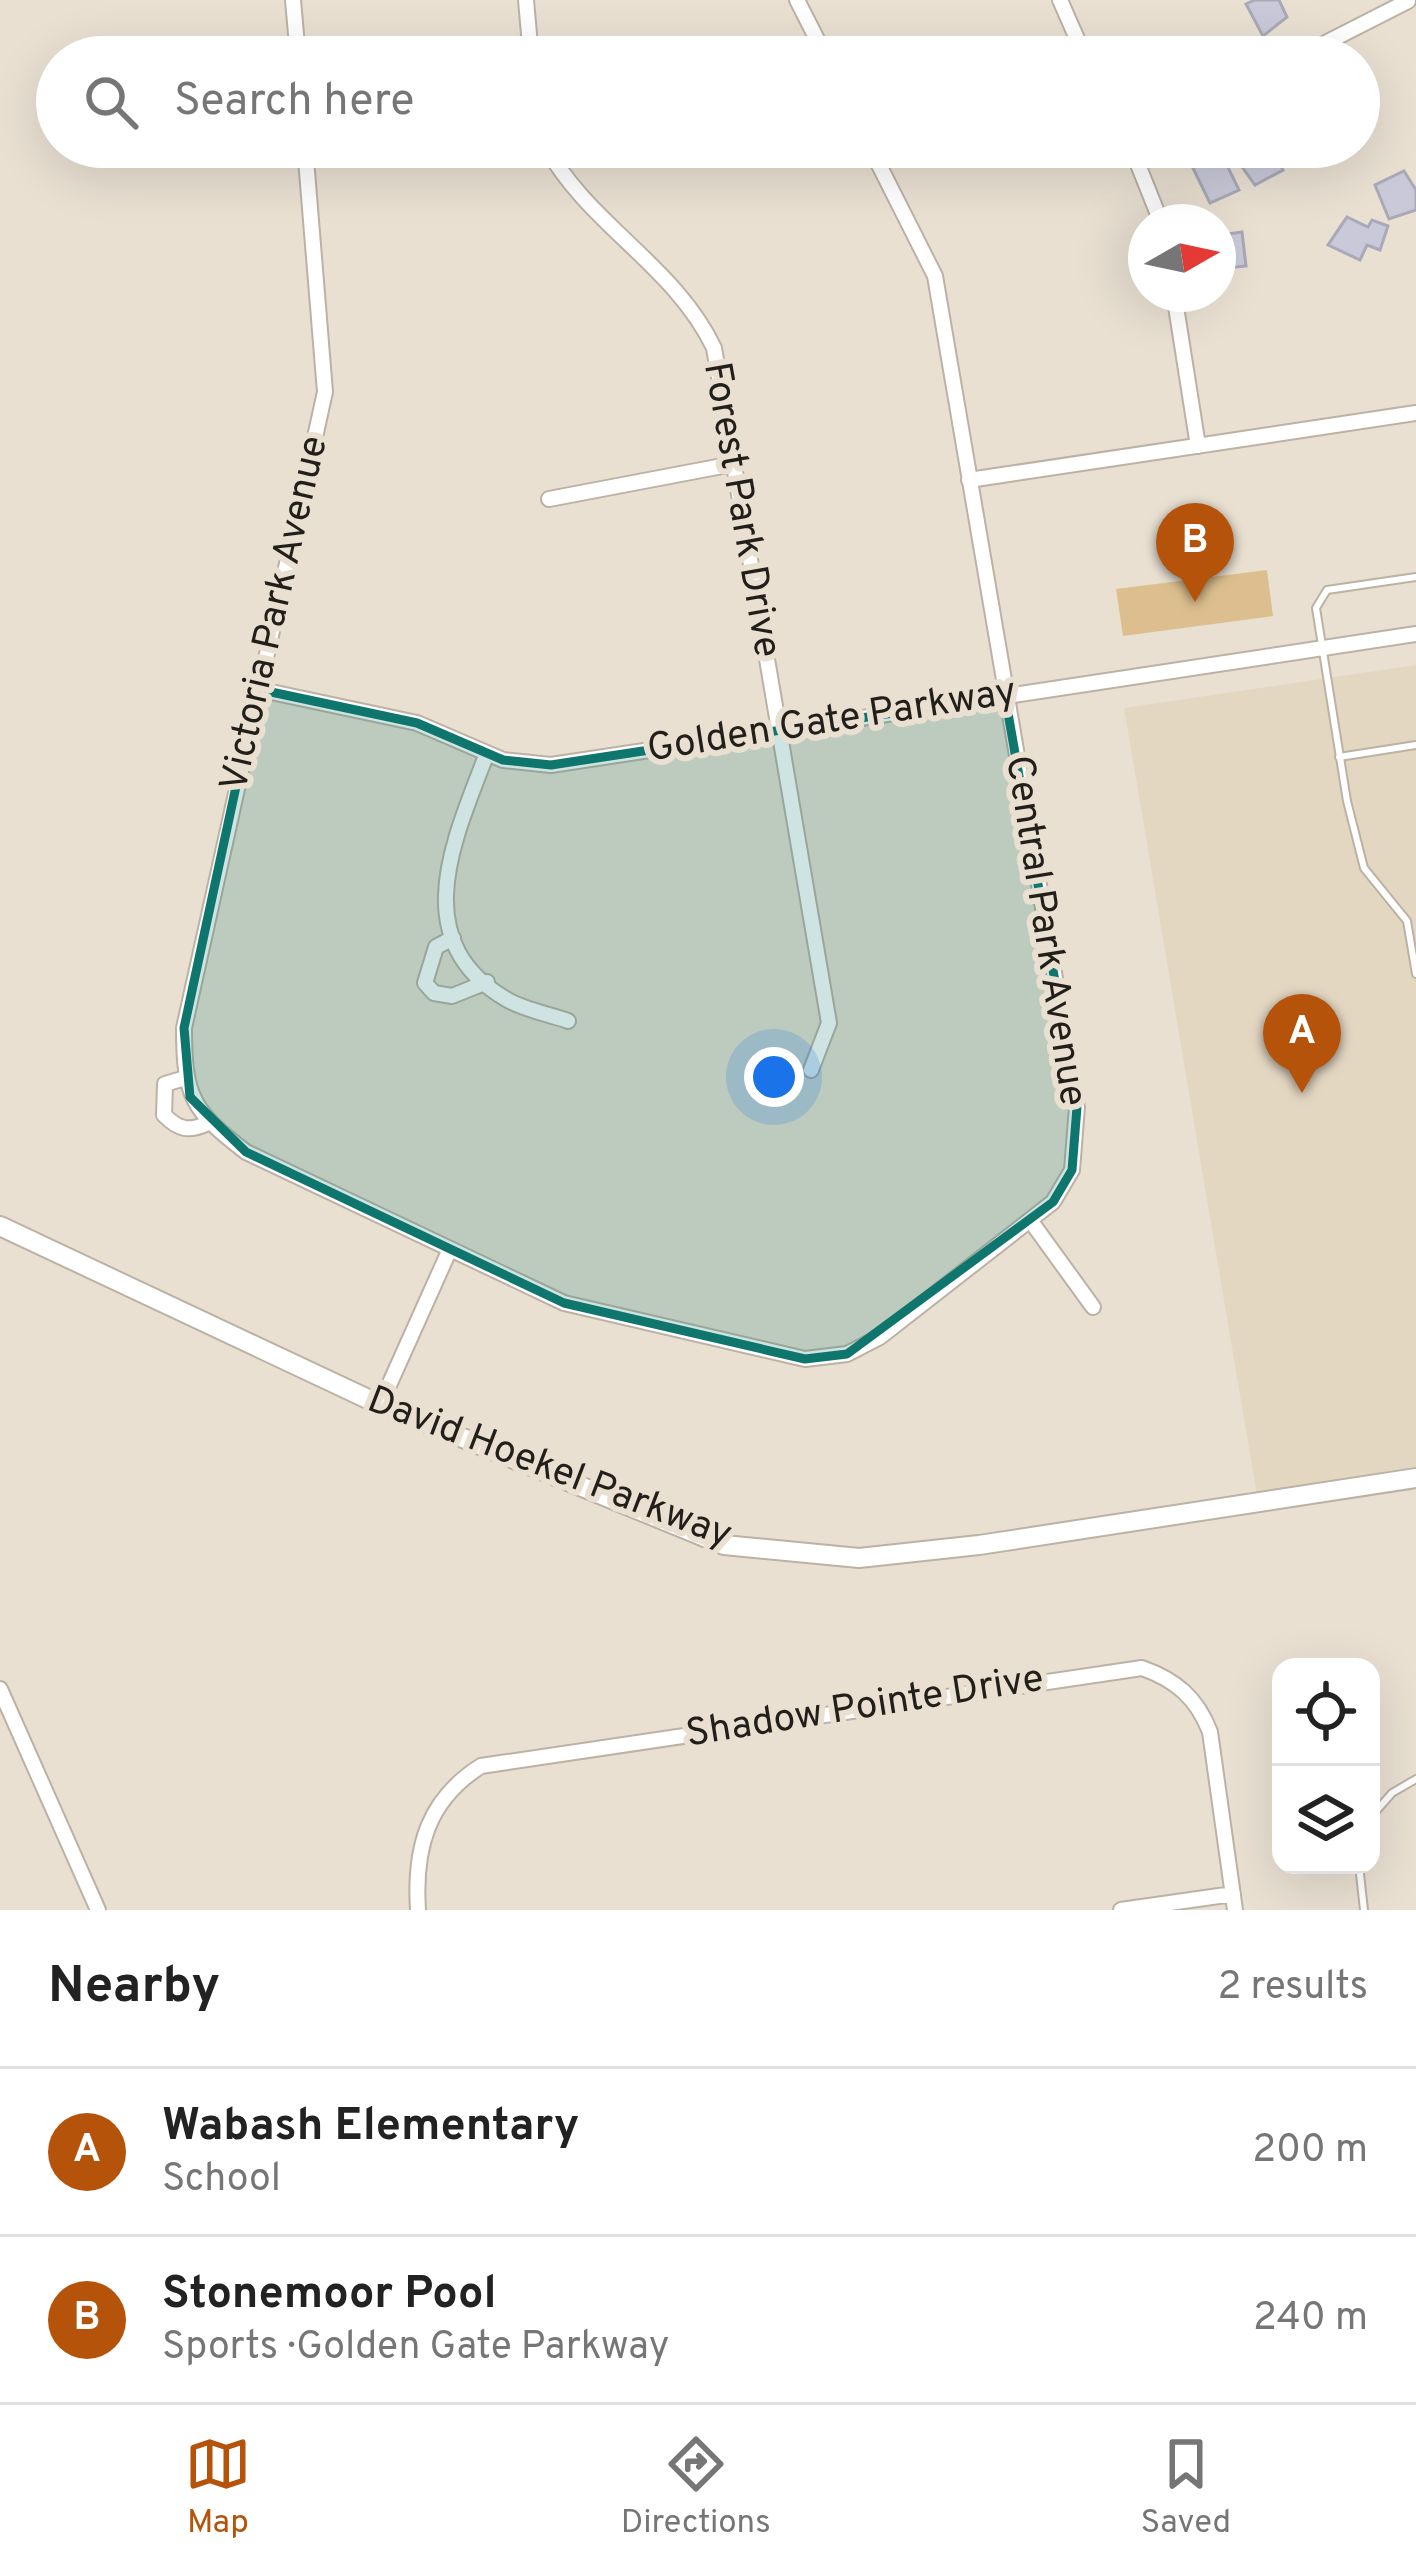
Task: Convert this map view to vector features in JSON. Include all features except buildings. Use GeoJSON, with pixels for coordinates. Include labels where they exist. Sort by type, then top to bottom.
{"type":"FeatureCollection","features":[{"type":"Feature","properties":{"kind":"main road","name":"David Hoekel Parkway"},"geometry":{"type":"LineString","coordinates":[[0,1226],[381,1403],[724,1545],[859,1558],[980,1545],[1416,1478]]}},
{"type":"Feature","properties":{"kind":"street"},"geometry":{"type":"LineString","coordinates":[[293,0],[296,36]]}},
{"type":"Feature","properties":{"kind":"street"},"geometry":{"type":"LineString","coordinates":[[526,0],[529,36]]}},
{"type":"Feature","properties":{"kind":"street"},"geometry":{"type":"LineString","coordinates":[[797,0],[815,36]]}},
{"type":"Feature","properties":{"kind":"street"},"geometry":{"type":"LineString","coordinates":[[1060,0],[1076,36]]}},
{"type":"Feature","properties":{"kind":"street"},"geometry":{"type":"LineString","coordinates":[[1339,36],[1408,1]]}},
{"type":"Feature","properties":{"kind":"street","name":"Victoria Park Avenue"},"geometry":{"type":"LineString","coordinates":[[307,168],[325,392],[184,1028],[184,1078],[190,1097],[208,1123],[246,1152],[450,1249]]}},
{"type":"Feature","properties":{"kind":"street","name":"Forest Park Drive"},"geometry":{"type":"LineString","coordinates":[[561,168],[580,195],[700,319],[713,348],[829,1023],[811,1070]]}},
{"type":"Feature","properties":{"kind":"street","name":"Central Park Avenue"},"geometry":{"type":"LineString","coordinates":[[450,1249],[564,1303],[806,1359],[848,1354],[880,1336],[1053,1202],[1072,1170],[1077,1107],[934,276],[880,168]]}},
{"type":"Feature","properties":{"kind":"street"},"geometry":{"type":"LineString","coordinates":[[1139,168],[1154,204]]}},
{"type":"Feature","properties":{"kind":"street"},"geometry":{"type":"LineString","coordinates":[[1177,312],[1198,446]]}},
{"type":"Feature","properties":{"kind":"street"},"geometry":{"type":"LineString","coordinates":[[969,480],[1416,413]]}},
{"type":"Feature","properties":{"kind":"street"},"geometry":{"type":"LineString","coordinates":[[549,499],[734,464]]}},
{"type":"Feature","properties":{"kind":"street","name":"Golden Gate Parkway"},"geometry":{"type":"LineString","coordinates":[[257,689],[417,723],[487,753],[551,765],[1416,634]]}},
{"type":"Feature","properties":{"kind":"street"},"geometry":{"type":"LineString","coordinates":[[487,753],[443,888],[453,938],[505,999],[568,1021]]}},
{"type":"Feature","properties":{"kind":"street"},"geometry":{"type":"LineString","coordinates":[[453,938],[436,947],[425,983],[434,993],[452,996],[487,982]]}},
{"type":"Feature","properties":{"kind":"street","name":"Victoria Park Avenue"},"geometry":{"type":"LineString","coordinates":[[184,1078],[165,1084],[164,1115],[176,1128],[193,1130],[208,1123]]}},
{"type":"Feature","properties":{"kind":"street"},"geometry":{"type":"LineString","coordinates":[[1030,1220],[1093,1307]]}},
{"type":"Feature","properties":{"kind":"street"},"geometry":{"type":"LineString","coordinates":[[381,1403],[450,1249]]}},
{"type":"Feature","properties":{"kind":"street","name":"Shadow Pointe Drive"},"geometry":{"type":"LineString","coordinates":[[418,1910],[420,1849],[431,1813],[452,1784],[481,1766],[1142,1668],[1165,1676],[1201,1707],[1210,1732],[1234,1902]]}},
{"type":"Feature","properties":{"kind":"street"},"geometry":{"type":"LineString","coordinates":[[0,1689],[98,1910]]}},
{"type":"Feature","properties":{"kind":"street"},"geometry":{"type":"LineString","coordinates":[[1121,1910],[1234,1902]]}},
{"type":"Feature","properties":{"kind":"lane"},"geometry":{"type":"LineString","coordinates":[[1416,577],[1320,595],[1316,608],[1339,757],[1364,868],[1407,921],[1416,974]]}},
{"type":"Feature","properties":{"kind":"lane"},"geometry":{"type":"LineString","coordinates":[[1339,757],[1416,745]]}},
{"type":"Feature","properties":{"kind":"lane"},"geometry":{"type":"LineString","coordinates":[[1380,1807],[1416,1779]]}},
{"type":"Feature","properties":{"kind":"lane"},"geometry":{"type":"LineString","coordinates":[[1360,1874],[1364,1910]]}},
{"type":"Feature","properties":{"kind":"highlighted area"},"geometry":{"type":"Polygon","coordinates":[[[257,689],[417,723],[503,760],[551,765],[1005,696],[1077,1107],[1072,1170],[1053,1202],[847,1354],[805,1359],[564,1303],[246,1152],[190,1097],[184,1028],[257,689]]]}},
{"type":"Feature","properties":{"kind":"shaded area"},"geometry":{"type":"Polygon","coordinates":[[[1267,570],[1273,616],[1123,636],[1116,589],[1267,570]]]}},
{"type":"Feature","properties":{"kind":"shaded area"},"geometry":{"type":"Polygon","coordinates":[[[1416,665],[1416,1478],[1258,1502],[1124,708],[1416,665]]]}},
{"type":"Feature","properties":{"kind":"place","name":"Stonemoor Pool"},"geometry":{"type":"Point","coordinates":[1195,602]}},
{"type":"Feature","properties":{"kind":"place","name":"Wabash Elementary"},"geometry":{"type":"Point","coordinates":[1302,1093]}}]}
